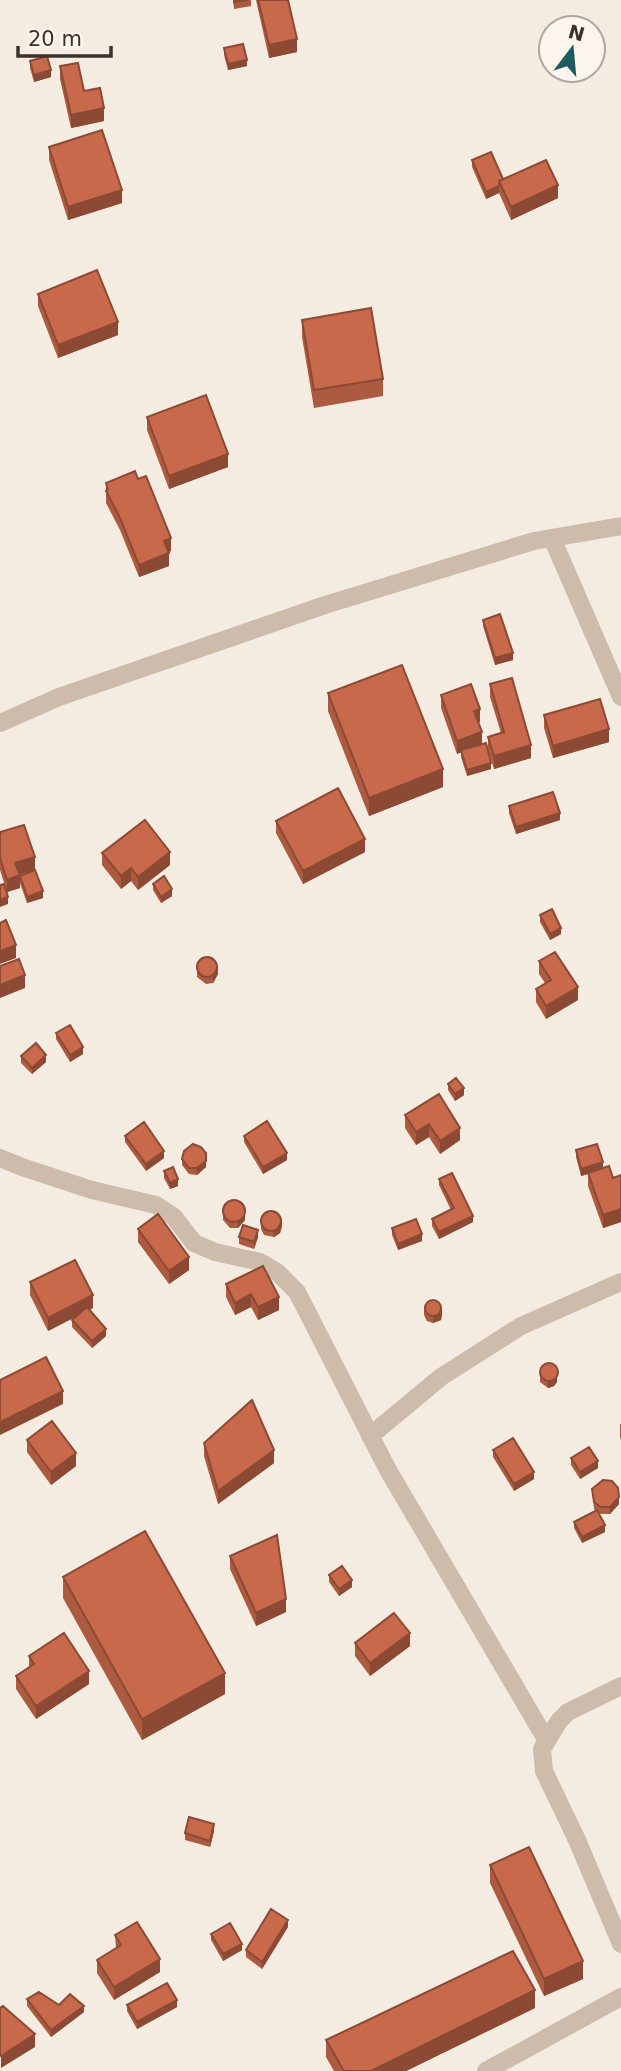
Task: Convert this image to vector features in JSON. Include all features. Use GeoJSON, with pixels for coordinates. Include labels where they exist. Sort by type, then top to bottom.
{"type":"FeatureCollection","features":[{"type":"Feature","properties":{"kind":"street"},"geometry":{"type":"LineString","coordinates":[[0,723],[59,697],[325,605],[552,538],[621,526]]}},
{"type":"Feature","properties":{"kind":"street"},"geometry":{"type":"LineString","coordinates":[[552,538],[621,697]]}},
{"type":"Feature","properties":{"kind":"street"},"geometry":{"type":"LineString","coordinates":[[0,1158],[92,1190],[156,1205],[174,1217],[194,1243],[215,1252],[260,1262],[277,1272],[297,1292],[387,1470],[483,1628],[547,1741]]}},
{"type":"Feature","properties":{"kind":"street"},"geometry":{"type":"LineString","coordinates":[[370,1436],[441,1377],[521,1326],[621,1282]]}},
{"type":"Feature","properties":{"kind":"street"},"geometry":{"type":"LineString","coordinates":[[621,1686],[568,1712],[559,1721],[542,1749],[544,1771],[621,1944]]}},
{"type":"Feature","properties":{"kind":"street"},"geometry":{"type":"LineString","coordinates":[[486,2071],[621,1997]]}},
{"type":"Feature","properties":{"kind":"building"},"geometry":{"type":"Polygon","coordinates":[[[258,0],[288,0],[297,39],[269,45],[258,0]]]}},
{"type":"Feature","properties":{"kind":"building"},"geometry":{"type":"Polygon","coordinates":[[[243,44],[247,60],[228,64],[224,48],[243,44]]]}},
{"type":"Feature","properties":{"kind":"building"},"geometry":{"type":"Polygon","coordinates":[[[47,56],[51,70],[34,75],[30,61],[47,56]]]}},
{"type":"Feature","properties":{"kind":"building"},"geometry":{"type":"Polygon","coordinates":[[[78,63],[84,91],[100,88],[104,108],[71,115],[60,66],[78,63]]]}},
{"type":"Feature","properties":{"kind":"building"},"geometry":{"type":"Polygon","coordinates":[[[102,130],[122,190],[68,207],[49,147],[102,130]]]}},
{"type":"Feature","properties":{"kind":"building"},"geometry":{"type":"Polygon","coordinates":[[[491,152],[503,179],[499,181],[499,186],[486,192],[472,160],[491,152]]]}},
{"type":"Feature","properties":{"kind":"building"},"geometry":{"type":"Polygon","coordinates":[[[546,160],[558,185],[511,207],[499,181],[546,160]]]}},
{"type":"Feature","properties":{"kind":"building"},"geometry":{"type":"Polygon","coordinates":[[[97,270],[118,322],[58,345],[38,294],[97,270]]]}},
{"type":"Feature","properties":{"kind":"building"},"geometry":{"type":"Polygon","coordinates":[[[371,308],[383,379],[314,390],[302,320],[371,308]]]}},
{"type":"Feature","properties":{"kind":"building"},"geometry":{"type":"Polygon","coordinates":[[[206,395],[228,454],[169,476],[147,417],[206,395]]]}},
{"type":"Feature","properties":{"kind":"building"},"geometry":{"type":"Polygon","coordinates":[[[135,471],[138,479],[146,476],[171,538],[164,541],[169,553],[139,565],[106,491],[106,483],[135,471]]]}},
{"type":"Feature","properties":{"kind":"building"},"geometry":{"type":"Polygon","coordinates":[[[500,614],[513,653],[495,658],[483,620],[500,614]]]}},
{"type":"Feature","properties":{"kind":"building"},"geometry":{"type":"Polygon","coordinates":[[[402,665],[443,769],[369,798],[328,693],[402,665]]]}},
{"type":"Feature","properties":{"kind":"building"},"geometry":{"type":"Polygon","coordinates":[[[512,678],[531,745],[494,756],[488,737],[504,732],[490,684],[512,678]]]}},
{"type":"Feature","properties":{"kind":"building"},"geometry":{"type":"Polygon","coordinates":[[[471,684],[480,709],[474,711],[482,732],[457,741],[441,695],[471,684]]]}},
{"type":"Feature","properties":{"kind":"building"},"geometry":{"type":"Polygon","coordinates":[[[600,699],[609,729],[553,746],[544,715],[600,699]]]}},
{"type":"Feature","properties":{"kind":"building"},"geometry":{"type":"Polygon","coordinates":[[[486,743],[491,763],[467,770],[461,750],[486,743]]]}},
{"type":"Feature","properties":{"kind":"building"},"geometry":{"type":"Polygon","coordinates":[[[338,788],[365,839],[303,871],[276,821],[338,788]]]}},
{"type":"Feature","properties":{"kind":"building"},"geometry":{"type":"Polygon","coordinates":[[[553,792],[560,813],[516,827],[509,806],[553,792]]]}},
{"type":"Feature","properties":{"kind":"building"},"geometry":{"type":"Polygon","coordinates":[[[145,820],[170,852],[138,877],[131,868],[121,876],[102,853],[145,820]]]}},
{"type":"Feature","properties":{"kind":"building"},"geometry":{"type":"Polygon","coordinates":[[[24,825],[35,857],[15,863],[20,875],[7,880],[0,858],[0,832],[24,825]]]}},
{"type":"Feature","properties":{"kind":"building"},"geometry":{"type":"Polygon","coordinates":[[[35,870],[43,891],[27,897],[20,876],[35,870]]]}},
{"type":"Feature","properties":{"kind":"building"},"geometry":{"type":"Polygon","coordinates":[[[164,876],[172,889],[161,897],[153,884],[164,876]]]}},
{"type":"Feature","properties":{"kind":"building"},"geometry":{"type":"Polygon","coordinates":[[[4,884],[8,897],[0,900],[0,885],[4,884]]]}},
{"type":"Feature","properties":{"kind":"building"},"geometry":{"type":"Polygon","coordinates":[[[552,909],[561,928],[550,934],[540,915],[552,909]]]}},
{"type":"Feature","properties":{"kind":"building"},"geometry":{"type":"Polygon","coordinates":[[[6,920],[16,945],[0,951],[0,923],[6,920]]]}},
{"type":"Feature","properties":{"kind":"building"},"geometry":{"type":"Polygon","coordinates":[[[555,952],[578,987],[546,1006],[536,989],[551,980],[539,961],[555,952]]]}},
{"type":"Feature","properties":{"kind":"building"},"geometry":{"type":"Polygon","coordinates":[[[207,957],[214,960],[217,967],[214,974],[207,977],[200,974],[197,967],[200,960],[207,957]]]}},
{"type":"Feature","properties":{"kind":"building"},"geometry":{"type":"Polygon","coordinates":[[[19,959],[25,975],[0,985],[0,966],[19,959]]]}},
{"type":"Feature","properties":{"kind":"building"},"geometry":{"type":"Polygon","coordinates":[[[70,1025],[83,1047],[70,1055],[56,1033],[70,1025]]]}},
{"type":"Feature","properties":{"kind":"building"},"geometry":{"type":"Polygon","coordinates":[[[36,1043],[46,1055],[32,1068],[21,1056],[36,1043]]]}},
{"type":"Feature","properties":{"kind":"building"},"geometry":{"type":"Polygon","coordinates":[[[456,1078],[464,1088],[455,1094],[448,1084],[456,1078]]]}},
{"type":"Feature","properties":{"kind":"building"},"geometry":{"type":"Polygon","coordinates":[[[439,1094],[460,1128],[440,1141],[429,1124],[416,1132],[405,1115],[439,1094]]]}},
{"type":"Feature","properties":{"kind":"building"},"geometry":{"type":"Polygon","coordinates":[[[267,1121],[287,1153],[263,1167],[244,1136],[267,1121]]]}},
{"type":"Feature","properties":{"kind":"building"},"geometry":{"type":"Polygon","coordinates":[[[144,1122],[164,1151],[146,1164],[125,1136],[144,1122]]]}},
{"type":"Feature","properties":{"kind":"building"},"geometry":{"type":"Polygon","coordinates":[[[193,1144],[206,1153],[206,1161],[197,1168],[189,1168],[182,1159],[184,1151],[193,1144]]]}},
{"type":"Feature","properties":{"kind":"building"},"geometry":{"type":"Polygon","coordinates":[[[597,1144],[603,1162],[581,1169],[576,1150],[597,1144]]]}},
{"type":"Feature","properties":{"kind":"building"},"geometry":{"type":"Polygon","coordinates":[[[609,1166],[613,1178],[621,1175],[621,1209],[603,1215],[588,1173],[609,1166]]]}},
{"type":"Feature","properties":{"kind":"building"},"geometry":{"type":"Polygon","coordinates":[[[173,1167],[178,1179],[170,1183],[164,1171],[173,1167]]]}},
{"type":"Feature","properties":{"kind":"building"},"geometry":{"type":"Polygon","coordinates":[[[452,1173],[473,1216],[439,1232],[432,1219],[454,1208],[439,1179],[452,1173]]]}},
{"type":"Feature","properties":{"kind":"building"},"geometry":{"type":"Polygon","coordinates":[[[234,1200],[242,1203],[245,1211],[242,1219],[234,1222],[226,1219],[223,1211],[226,1203],[234,1200]]]}},
{"type":"Feature","properties":{"kind":"building"},"geometry":{"type":"Polygon","coordinates":[[[271,1211],[278,1214],[281,1221],[278,1228],[271,1231],[264,1228],[261,1221],[264,1214],[271,1211]]]}},
{"type":"Feature","properties":{"kind":"building"},"geometry":{"type":"Polygon","coordinates":[[[158,1214],[189,1257],[169,1271],[138,1229],[158,1214]]]}},
{"type":"Feature","properties":{"kind":"building"},"geometry":{"type":"Polygon","coordinates":[[[416,1219],[422,1234],[398,1244],[392,1228],[416,1219]]]}},
{"type":"Feature","properties":{"kind":"building"},"geometry":{"type":"Polygon","coordinates":[[[243,1225],[258,1230],[254,1242],[239,1237],[243,1225]]]}},
{"type":"Feature","properties":{"kind":"building"},"geometry":{"type":"Polygon","coordinates":[[[75,1260],[93,1295],[48,1318],[30,1282],[75,1260]]]}},
{"type":"Feature","properties":{"kind":"building"},"geometry":{"type":"Polygon","coordinates":[[[263,1266],[279,1297],[258,1307],[251,1294],[235,1303],[226,1284],[263,1266]]]}},
{"type":"Feature","properties":{"kind":"building"},"geometry":{"type":"Polygon","coordinates":[[[430,1300],[436,1300],[441,1308],[439,1314],[430,1316],[425,1311],[425,1305],[430,1300]]]}},
{"type":"Feature","properties":{"kind":"building"},"geometry":{"type":"Polygon","coordinates":[[[87,1307],[106,1329],[92,1341],[72,1320],[87,1307]]]}},
{"type":"Feature","properties":{"kind":"building"},"geometry":{"type":"Polygon","coordinates":[[[46,1357],[63,1391],[0,1422],[0,1380],[46,1357]]]}},
{"type":"Feature","properties":{"kind":"building"},"geometry":{"type":"Polygon","coordinates":[[[549,1363],[555,1366],[558,1372],[555,1378],[549,1381],[543,1378],[540,1372],[543,1366],[549,1363]]]}},
{"type":"Feature","properties":{"kind":"building"},"geometry":{"type":"Polygon","coordinates":[[[252,1400],[274,1450],[218,1491],[204,1443],[252,1400]]]}},
{"type":"Feature","properties":{"kind":"building"},"geometry":{"type":"Polygon","coordinates":[[[52,1421],[76,1453],[51,1472],[27,1440],[52,1421]]]}},
{"type":"Feature","properties":{"kind":"building"},"geometry":{"type":"Polygon","coordinates":[[[513,1438],[534,1472],[514,1484],[493,1450],[513,1438]]]}},
{"type":"Feature","properties":{"kind":"building"},"geometry":{"type":"Polygon","coordinates":[[[589,1447],[598,1461],[580,1472],[571,1458],[589,1447]]]}},
{"type":"Feature","properties":{"kind":"building"},"geometry":{"type":"Polygon","coordinates":[[[603,1480],[612,1481],[618,1488],[619,1497],[610,1507],[601,1507],[594,1502],[592,1489],[603,1480]]]}},
{"type":"Feature","properties":{"kind":"building"},"geometry":{"type":"Polygon","coordinates":[[[597,1510],[605,1525],[582,1537],[574,1522],[597,1510]]]}},
{"type":"Feature","properties":{"kind":"building"},"geometry":{"type":"Polygon","coordinates":[[[145,1531],[225,1673],[142,1719],[63,1577],[145,1531]]]}},
{"type":"Feature","properties":{"kind":"building"},"geometry":{"type":"Polygon","coordinates":[[[277,1535],[286,1599],[256,1613],[230,1556],[277,1535]]]}},
{"type":"Feature","properties":{"kind":"building"},"geometry":{"type":"Polygon","coordinates":[[[342,1566],[352,1580],[339,1589],[329,1575],[342,1566]]]}},
{"type":"Feature","properties":{"kind":"building"},"geometry":{"type":"Polygon","coordinates":[[[394,1613],[410,1633],[370,1663],[355,1643],[394,1613]]]}},
{"type":"Feature","properties":{"kind":"building"},"geometry":{"type":"Polygon","coordinates":[[[64,1633],[89,1671],[36,1706],[16,1676],[34,1664],[29,1656],[64,1633]]]}},
{"type":"Feature","properties":{"kind":"building"},"geometry":{"type":"Polygon","coordinates":[[[189,1817],[214,1824],[210,1841],[185,1833],[189,1817]]]}},
{"type":"Feature","properties":{"kind":"building"},"geometry":{"type":"Polygon","coordinates":[[[529,1847],[583,1961],[544,1979],[490,1865],[529,1847]]]}},
{"type":"Feature","properties":{"kind":"building"},"geometry":{"type":"Polygon","coordinates":[[[271,1909],[288,1920],[262,1962],[246,1950],[271,1909]]]}},
{"type":"Feature","properties":{"kind":"building"},"geometry":{"type":"Polygon","coordinates":[[[137,1922],[160,1959],[114,1987],[97,1960],[121,1945],[115,1935],[137,1922]]]}},
{"type":"Feature","properties":{"kind":"building"},"geometry":{"type":"Polygon","coordinates":[[[230,1923],[242,1944],[223,1954],[211,1934],[230,1923]]]}},
{"type":"Feature","properties":{"kind":"building"},"geometry":{"type":"Polygon","coordinates":[[[513,1951],[535,1990],[371,2071],[344,2071],[326,2040],[513,1951]]]}},
{"type":"Feature","properties":{"kind":"building"},"geometry":{"type":"Polygon","coordinates":[[[167,1983],[177,2000],[137,2022],[127,2005],[167,1983]]]}},
{"type":"Feature","properties":{"kind":"building"},"geometry":{"type":"Polygon","coordinates":[[[39,1992],[59,2005],[70,1994],[84,2006],[51,2030],[27,1999],[39,1992]]]}},
{"type":"Feature","properties":{"kind":"building"},"geometry":{"type":"Polygon","coordinates":[[[3,2006],[35,2034],[1,2056],[0,2008],[3,2006]]]}}]}
